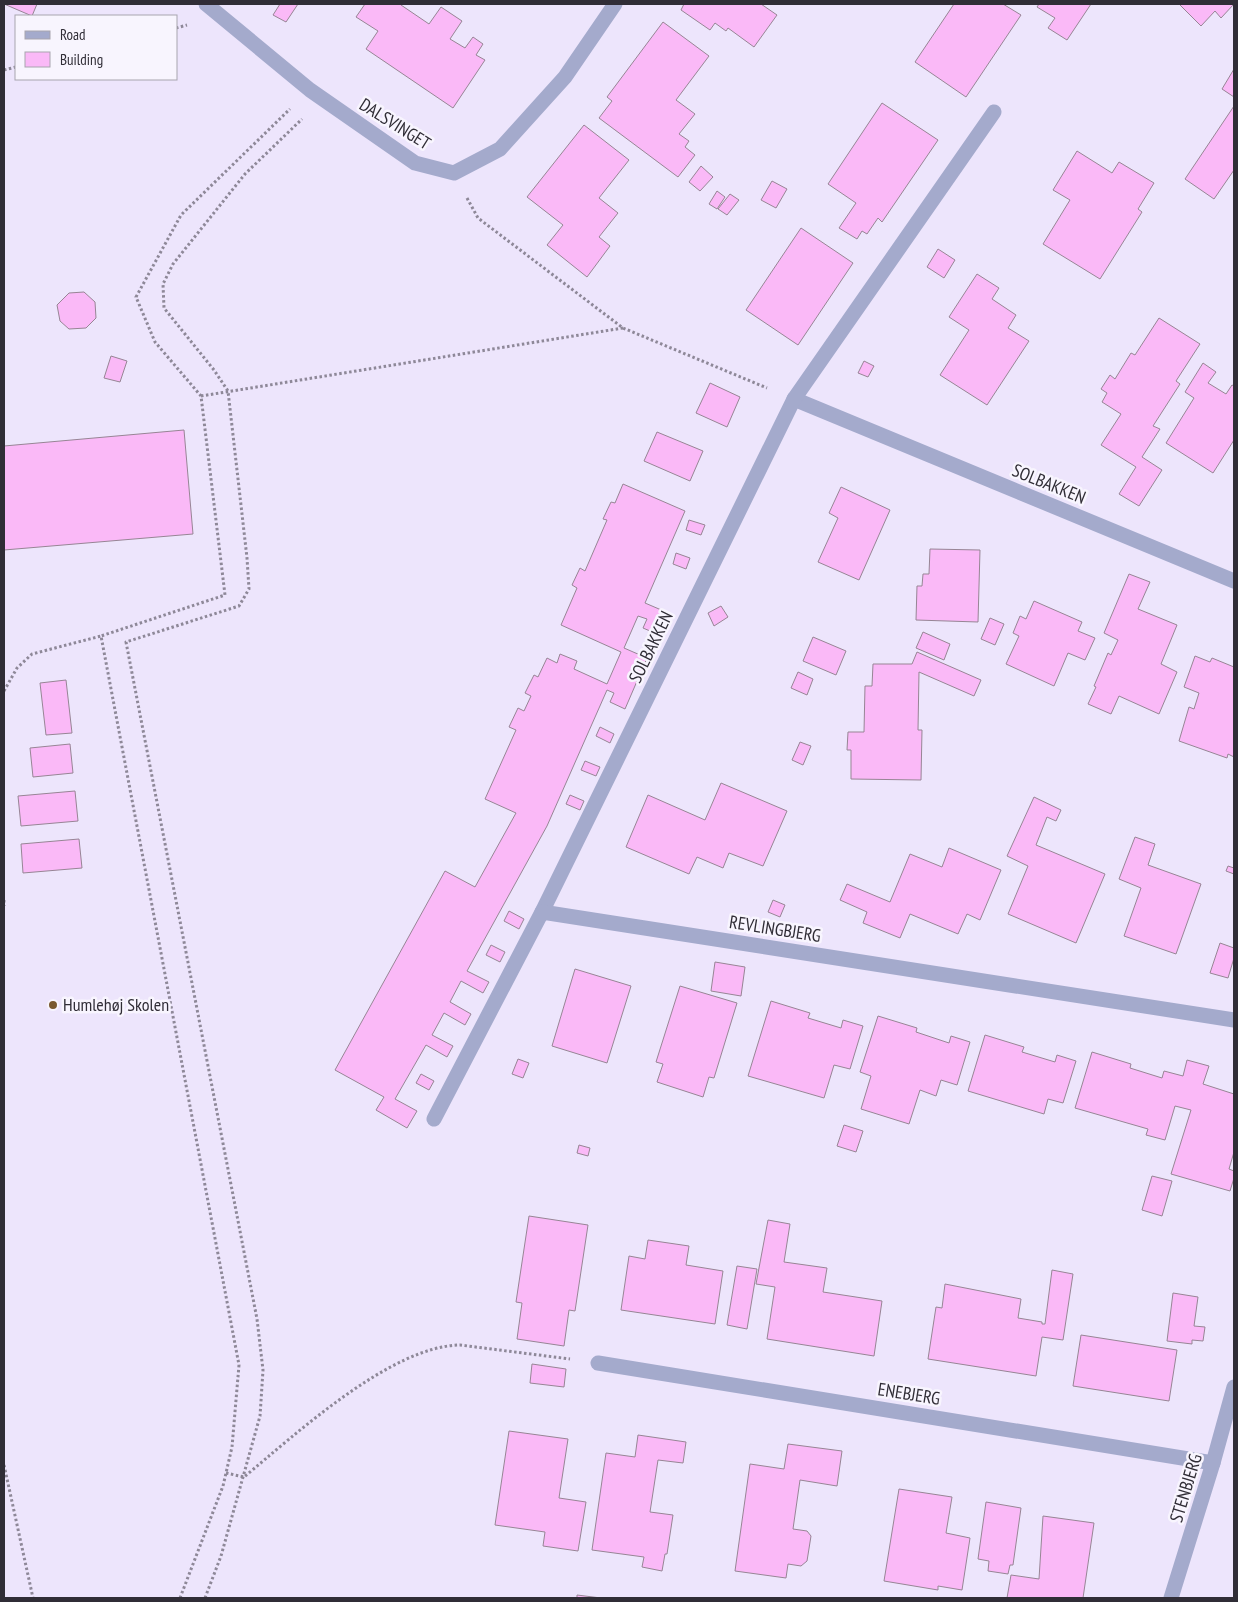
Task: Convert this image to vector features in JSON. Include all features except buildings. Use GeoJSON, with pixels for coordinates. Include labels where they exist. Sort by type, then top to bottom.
{"type":"FeatureCollection","features":[{"type":"Feature","properties":{"kind":"street","name":"DALSVINGET"},"geometry":{"type":"LineString","coordinates":[[206,4],[310,90],[415,163],[454,173]]}},
{"type":"Feature","properties":{"kind":"street"},"geometry":{"type":"LineString","coordinates":[[454,173],[500,149],[565,77],[615,4]]}},
{"type":"Feature","properties":{"kind":"street","name":"SOLBAKKEN"},"geometry":{"type":"LineString","coordinates":[[542,912],[794,399],[994,112]]}},
{"type":"Feature","properties":{"kind":"street","name":"SOLBAKKEN"},"geometry":{"type":"LineString","coordinates":[[794,399],[1234,581]]}},
{"type":"Feature","properties":{"kind":"street"},"geometry":{"type":"LineString","coordinates":[[434,1119],[542,912]]}},
{"type":"Feature","properties":{"kind":"street","name":"REVLINGBJERG"},"geometry":{"type":"LineString","coordinates":[[542,912],[1234,1020]]}},
{"type":"Feature","properties":{"kind":"street","name":"ENEBJERG"},"geometry":{"type":"LineString","coordinates":[[598,1363],[1213,1463]]}},
{"type":"Feature","properties":{"kind":"street","name":"STENBJERG"},"geometry":{"type":"LineString","coordinates":[[1171,1598],[1213,1463],[1234,1387]]}},
{"type":"Feature","properties":{"kind":"path"},"geometry":{"type":"LineString","coordinates":[[4,691],[17,668],[32,654],[101,636],[225,595],[201,396],[155,342],[136,297],[181,214],[310,90]]}},
{"type":"Feature","properties":{"kind":"path"},"geometry":{"type":"LineString","coordinates":[[205,1598],[221,1556],[260,1416],[263,1370],[257,1320],[126,642],[239,606],[249,589],[228,392],[214,370],[164,308],[163,284],[173,264],[245,174],[322,99]]}},
{"type":"Feature","properties":{"kind":"path"},"geometry":{"type":"LineString","coordinates":[[454,173],[478,218],[624,328],[794,399]]}},
{"type":"Feature","properties":{"kind":"path"},"geometry":{"type":"LineString","coordinates":[[201,396],[624,328]]}},
{"type":"Feature","properties":{"kind":"path"},"geometry":{"type":"LineString","coordinates":[[101,636],[239,1365],[232,1447],[223,1486],[180,1598]]}},
{"type":"Feature","properties":{"kind":"path"},"geometry":{"type":"LineString","coordinates":[[4,900],[4,906]]}},
{"type":"Feature","properties":{"kind":"path"},"geometry":{"type":"LineString","coordinates":[[244,1477],[339,1399],[404,1360],[447,1345],[460,1345],[598,1363]]}},
{"type":"Feature","properties":{"kind":"path"},"geometry":{"type":"LineString","coordinates":[[4,1465],[33,1598]]}},
{"type":"Feature","properties":{"kind":"path"},"geometry":{"type":"LineString","coordinates":[[226,1473],[244,1477]]}},
{"type":"Feature","properties":{"kind":"place","name":"Humlehøj Skolen"},"geometry":{"type":"Point","coordinates":[53,1005]}}]}
